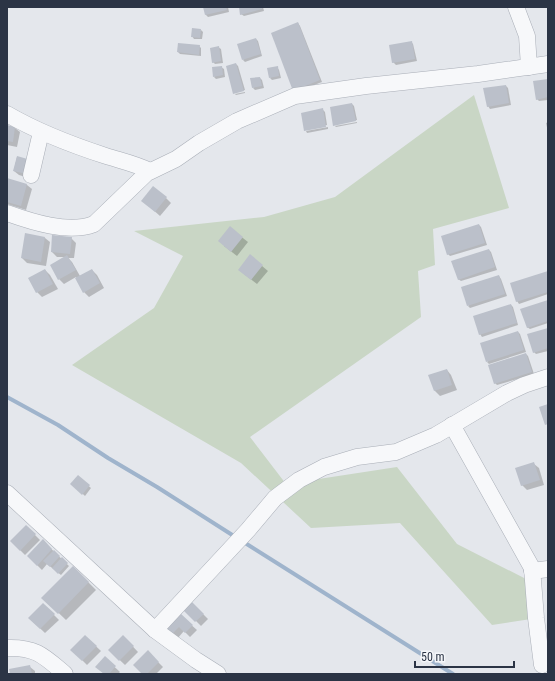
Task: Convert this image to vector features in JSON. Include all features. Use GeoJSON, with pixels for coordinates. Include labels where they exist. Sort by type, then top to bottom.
{"type":"FeatureCollection","features":[{"type":"Feature","properties":{"kind":"street"},"geometry":{"type":"LineString","coordinates":[[516,7],[527,36],[529,67]]}},
{"type":"Feature","properties":{"kind":"street"},"geometry":{"type":"LineString","coordinates":[[7,213],[36,222],[65,227],[76,228],[88,226],[100,219],[150,171],[176,159],[199,143],[237,121],[296,96],[548,64]]}},
{"type":"Feature","properties":{"kind":"street"},"geometry":{"type":"LineString","coordinates":[[7,114],[41,132],[107,156],[137,164],[150,171]]}},
{"type":"Feature","properties":{"kind":"street"},"geometry":{"type":"LineString","coordinates":[[31,175],[41,132]]}},
{"type":"Feature","properties":{"kind":"street"},"geometry":{"type":"LineString","coordinates":[[155,630],[248,530],[275,498],[299,480],[324,467],[357,457],[396,452],[436,435],[507,393],[524,385],[548,377]]}},
{"type":"Feature","properties":{"kind":"street"},"geometry":{"type":"LineString","coordinates":[[452,425],[532,568],[540,570],[536,618],[542,666]]}},
{"type":"Feature","properties":{"kind":"street"},"geometry":{"type":"LineString","coordinates":[[7,493],[155,630],[218,674]]}},
{"type":"Feature","properties":{"kind":"street"},"geometry":{"type":"LineString","coordinates":[[7,648],[20,647],[34,650],[43,655],[65,674]]}},
{"type":"Feature","properties":{"kind":"green space"},"geometry":{"type":"Polygon","coordinates":[[[474,95],[509,208],[433,229],[435,265],[418,271],[421,317],[250,437],[286,484],[397,467],[457,544],[526,579],[531,619],[492,625],[400,523],[311,528],[241,463],[72,365],[154,308],[183,256],[134,231],[264,217],[335,197],[474,95]]]}},
{"type":"Feature","properties":{"kind":"building"},"geometry":{"type":"Polygon","coordinates":[[[203,7],[226,7],[227,10],[205,15],[203,7]]]}},
{"type":"Feature","properties":{"kind":"building"},"geometry":{"type":"Polygon","coordinates":[[[239,7],[262,7],[262,9],[240,15],[239,7]]]}},
{"type":"Feature","properties":{"kind":"building"},"geometry":{"type":"Polygon","coordinates":[[[298,22],[320,80],[293,91],[271,33],[298,22]]]}},
{"type":"Feature","properties":{"kind":"building"},"geometry":{"type":"Polygon","coordinates":[[[192,28],[201,29],[200,38],[191,37],[192,28]]]}},
{"type":"Feature","properties":{"kind":"building"},"geometry":{"type":"Polygon","coordinates":[[[256,38],[261,54],[242,60],[237,44],[256,38]]]}},
{"type":"Feature","properties":{"kind":"building"},"geometry":{"type":"Polygon","coordinates":[[[412,41],[415,59],[392,63],[389,45],[412,41]]]}},
{"type":"Feature","properties":{"kind":"building"},"geometry":{"type":"Polygon","coordinates":[[[178,43],[200,45],[199,55],[177,52],[178,43]]]}},
{"type":"Feature","properties":{"kind":"building"},"geometry":{"type":"Polygon","coordinates":[[[219,46],[221,61],[212,63],[210,48],[219,46]]]}},
{"type":"Feature","properties":{"kind":"building"},"geometry":{"type":"Polygon","coordinates":[[[236,63],[244,91],[233,94],[226,66],[236,63]]]}},
{"type":"Feature","properties":{"kind":"building"},"geometry":{"type":"Polygon","coordinates":[[[222,66],[223,75],[213,77],[212,67],[222,66]]]}},
{"type":"Feature","properties":{"kind":"building"},"geometry":{"type":"Polygon","coordinates":[[[278,66],[279,76],[269,78],[267,68],[278,66]]]}},
{"type":"Feature","properties":{"kind":"building"},"geometry":{"type":"Polygon","coordinates":[[[260,77],[262,86],[252,88],[250,78],[260,77]]]}},
{"type":"Feature","properties":{"kind":"building"},"geometry":{"type":"Polygon","coordinates":[[[548,79],[548,97],[536,100],[533,81],[548,79]]]}},
{"type":"Feature","properties":{"kind":"building"},"geometry":{"type":"Polygon","coordinates":[[[506,85],[509,103],[487,107],[483,88],[506,85]]]}},
{"type":"Feature","properties":{"kind":"building"},"geometry":{"type":"Polygon","coordinates":[[[352,103],[356,121],[333,126],[330,107],[352,103]]]}},
{"type":"Feature","properties":{"kind":"building"},"geometry":{"type":"Polygon","coordinates":[[[323,108],[326,127],[304,131],[301,113],[323,108]]]}},
{"type":"Feature","properties":{"kind":"building"},"geometry":{"type":"Polygon","coordinates":[[[7,125],[15,127],[13,142],[7,141],[7,125]]]}},
{"type":"Feature","properties":{"kind":"building"},"geometry":{"type":"Polygon","coordinates":[[[17,156],[31,160],[27,174],[13,171],[17,156]]]}},
{"type":"Feature","properties":{"kind":"building"},"geometry":{"type":"Polygon","coordinates":[[[7,178],[27,184],[21,206],[7,202],[7,178]]]}},
{"type":"Feature","properties":{"kind":"building"},"geometry":{"type":"Polygon","coordinates":[[[153,186],[167,197],[155,212],[141,201],[153,186]]]}},
{"type":"Feature","properties":{"kind":"building"},"geometry":{"type":"Polygon","coordinates":[[[479,224],[485,243],[447,255],[441,236],[479,224]]]}},
{"type":"Feature","properties":{"kind":"building"},"geometry":{"type":"Polygon","coordinates":[[[230,226],[243,237],[231,252],[218,241],[230,226]]]}},
{"type":"Feature","properties":{"kind":"building"},"geometry":{"type":"Polygon","coordinates":[[[25,233],[45,237],[41,262],[21,258],[25,233]]]}},
{"type":"Feature","properties":{"kind":"building"},"geometry":{"type":"Polygon","coordinates":[[[52,235],[72,237],[70,254],[51,252],[52,235]]]}},
{"type":"Feature","properties":{"kind":"building"},"geometry":{"type":"Polygon","coordinates":[[[489,249],[495,267],[458,280],[451,261],[489,249]]]}},
{"type":"Feature","properties":{"kind":"building"},"geometry":{"type":"Polygon","coordinates":[[[250,254],[263,265],[251,280],[238,270],[250,254]]]}},
{"type":"Feature","properties":{"kind":"building"},"geometry":{"type":"Polygon","coordinates":[[[67,255],[76,270],[58,280],[50,265],[67,255]]]}},
{"type":"Feature","properties":{"kind":"building"},"geometry":{"type":"Polygon","coordinates":[[[45,269],[53,284],[36,293],[28,278],[45,269]]]}},
{"type":"Feature","properties":{"kind":"building"},"geometry":{"type":"Polygon","coordinates":[[[92,269],[100,283],[83,293],[75,278],[92,269]]]}},
{"type":"Feature","properties":{"kind":"building"},"geometry":{"type":"Polygon","coordinates":[[[548,271],[548,292],[516,302],[510,283],[548,271]]]}},
{"type":"Feature","properties":{"kind":"building"},"geometry":{"type":"Polygon","coordinates":[[[499,275],[505,294],[467,306],[461,287],[499,275]]]}},
{"type":"Feature","properties":{"kind":"building"},"geometry":{"type":"Polygon","coordinates":[[[548,300],[548,321],[527,328],[520,309],[548,300]]]}},
{"type":"Feature","properties":{"kind":"building"},"geometry":{"type":"Polygon","coordinates":[[[511,304],[517,323],[479,335],[473,316],[511,304]]]}},
{"type":"Feature","properties":{"kind":"building"},"geometry":{"type":"Polygon","coordinates":[[[548,328],[548,348],[533,353],[527,334],[548,328]]]}},
{"type":"Feature","properties":{"kind":"building"},"geometry":{"type":"Polygon","coordinates":[[[518,331],[524,350],[486,362],[480,343],[518,331]]]}},
{"type":"Feature","properties":{"kind":"building"},"geometry":{"type":"Polygon","coordinates":[[[526,353],[532,372],[494,384],[488,365],[526,353]]]}},
{"type":"Feature","properties":{"kind":"building"},"geometry":{"type":"Polygon","coordinates":[[[447,369],[452,385],[434,391],[428,375],[447,369]]]}},
{"type":"Feature","properties":{"kind":"building"},"geometry":{"type":"Polygon","coordinates":[[[548,404],[548,424],[545,425],[539,407],[548,404]]]}},
{"type":"Feature","properties":{"kind":"building"},"geometry":{"type":"Polygon","coordinates":[[[534,462],[540,480],[521,486],[515,468],[534,462]]]}},
{"type":"Feature","properties":{"kind":"building"},"geometry":{"type":"Polygon","coordinates":[[[78,475],[90,485],[82,495],[70,484],[78,475]]]}},
{"type":"Feature","properties":{"kind":"building"},"geometry":{"type":"Polygon","coordinates":[[[26,525],[36,534],[20,551],[10,541],[26,525]]]}},
{"type":"Feature","properties":{"kind":"building"},"geometry":{"type":"Polygon","coordinates":[[[43,539],[52,549],[37,566],[27,556],[43,539]]]}},
{"type":"Feature","properties":{"kind":"building"},"geometry":{"type":"Polygon","coordinates":[[[54,550],[60,556],[50,567],[43,561],[54,550]]]}},
{"type":"Feature","properties":{"kind":"building"},"geometry":{"type":"Polygon","coordinates":[[[62,557],[68,563],[58,574],[52,568],[62,557]]]}},
{"type":"Feature","properties":{"kind":"building"},"geometry":{"type":"Polygon","coordinates":[[[73,566],[89,582],[58,614],[41,598],[73,566]]]}},
{"type":"Feature","properties":{"kind":"building"},"geometry":{"type":"Polygon","coordinates":[[[192,602],[204,614],[195,622],[183,610],[192,602]]]}},
{"type":"Feature","properties":{"kind":"building"},"geometry":{"type":"Polygon","coordinates":[[[43,603],[55,614],[40,629],[28,618],[43,603]]]}},
{"type":"Feature","properties":{"kind":"building"},"geometry":{"type":"Polygon","coordinates":[[[180,613],[193,625],[185,633],[179,627],[171,635],[165,629],[180,613]]]}},
{"type":"Feature","properties":{"kind":"building"},"geometry":{"type":"Polygon","coordinates":[[[85,635],[97,646],[82,661],[70,650],[85,635]]]}},
{"type":"Feature","properties":{"kind":"building"},"geometry":{"type":"Polygon","coordinates":[[[123,635],[134,646],[119,661],[108,650],[123,635]]]}},
{"type":"Feature","properties":{"kind":"building"},"geometry":{"type":"Polygon","coordinates":[[[148,650],[159,662],[147,674],[142,674],[133,665],[148,650]]]}},
{"type":"Feature","properties":{"kind":"building"},"geometry":{"type":"Polygon","coordinates":[[[105,656],[116,666],[109,674],[104,674],[95,667],[105,656]]]}},
{"type":"Feature","properties":{"kind":"building"},"geometry":{"type":"Polygon","coordinates":[[[30,665],[32,674],[10,674],[9,669],[30,665]]]}},
{"type":"Feature","properties":{"kind":"waterway"},"geometry":{"type":"LineString","coordinates":[[7,397],[58,425],[108,458],[237,538]]}},
{"type":"Feature","properties":{"kind":"waterway"},"geometry":{"type":"LineString","coordinates":[[242,541],[453,674]]}}]}
